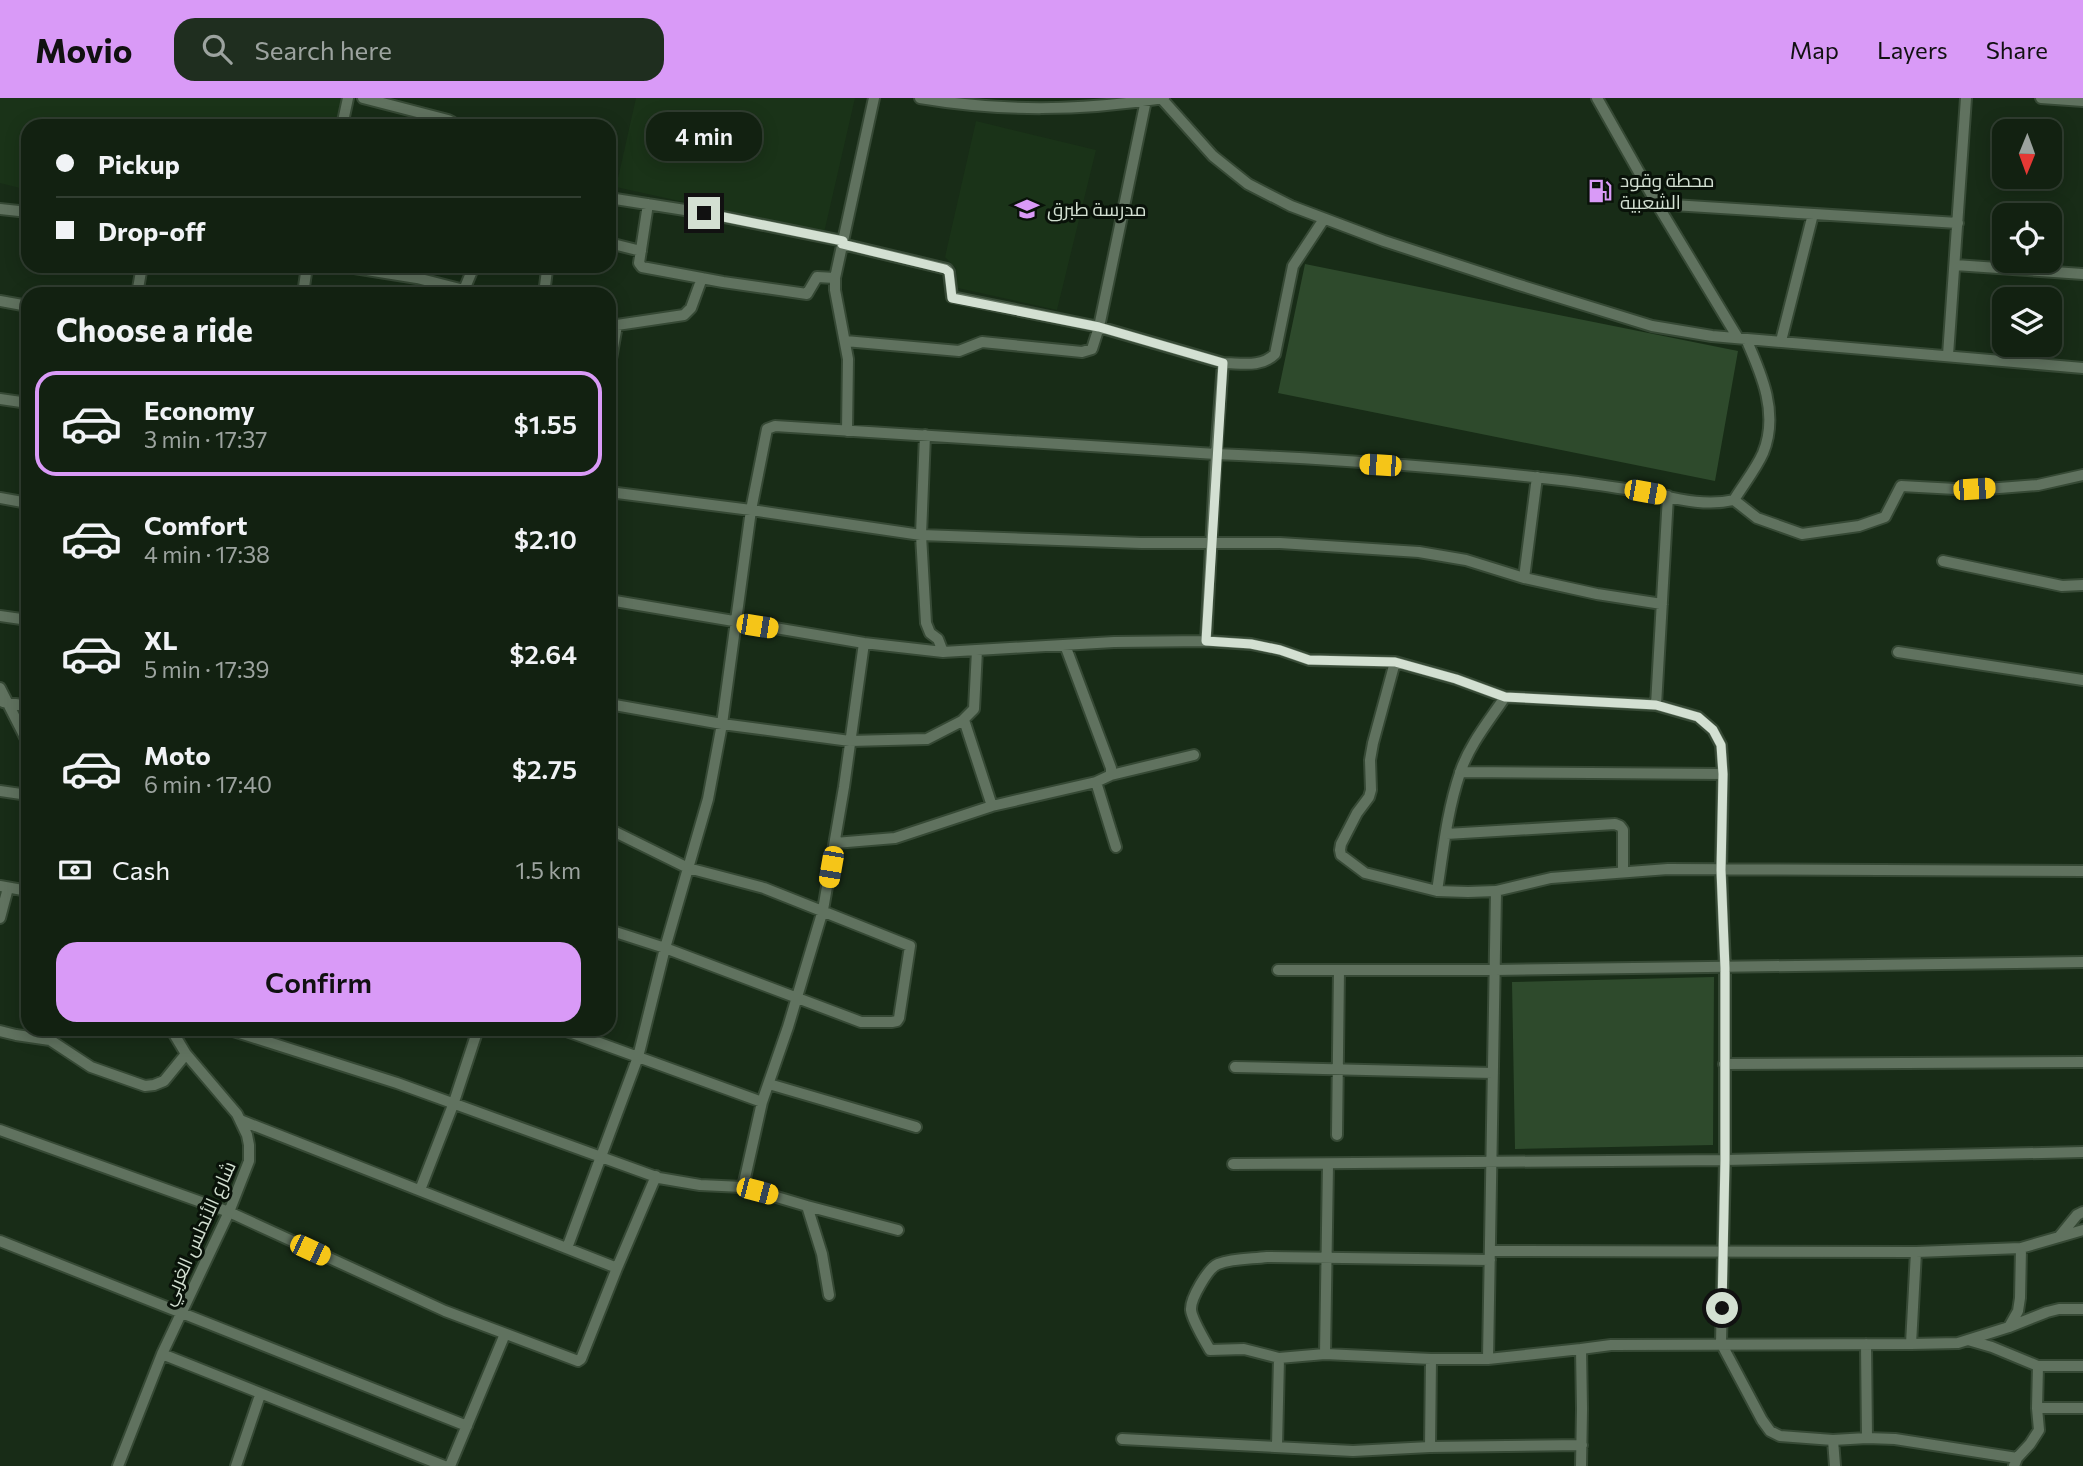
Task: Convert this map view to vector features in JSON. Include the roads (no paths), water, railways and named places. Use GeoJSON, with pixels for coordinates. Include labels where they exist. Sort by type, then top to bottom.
{"type":"FeatureCollection","features":[{"type":"Feature","properties":{"kind":"street"},"geometry":{"type":"LineString","coordinates":[[344,119],[348,98]]}},
{"type":"Feature","properties":{"kind":"street"},"geometry":{"type":"LineString","coordinates":[[363,98],[444,119]]}},
{"type":"Feature","properties":{"kind":"street"},"geometry":{"type":"LineString","coordinates":[[846,431],[848,359],[835,278],[874,98]]}},
{"type":"Feature","properties":{"kind":"street"},"geometry":{"type":"LineString","coordinates":[[920,98],[975,106],[1031,109],[1088,108],[1162,98],[1213,156],[1248,184],[1291,206],[1384,241],[1652,326],[1712,336],[2083,368]]}},
{"type":"Feature","properties":{"kind":"street"},"geometry":{"type":"LineString","coordinates":[[568,1248],[638,1056],[665,948],[708,799],[722,724],[751,510],[766,429],[775,426],[1394,466],[1537,477],[1697,502],[1721,503],[1734,499],[1762,454],[1770,429],[1769,401],[1755,359],[1657,204],[1597,98]]}},
{"type":"Feature","properties":{"kind":"street"},"geometry":{"type":"LineString","coordinates":[[1948,355],[1966,98]]}},
{"type":"Feature","properties":{"kind":"street"},"geometry":{"type":"LineString","coordinates":[[2041,98],[2083,101]]}},
{"type":"Feature","properties":{"kind":"street"},"geometry":{"type":"LineString","coordinates":[[845,341],[959,351],[982,342],[1088,352],[1092,349],[1099,327],[1146,100]]}},
{"type":"Feature","properties":{"kind":"street"},"geometry":{"type":"LineString","coordinates":[[616,199],[704,213],[843,242],[947,269],[952,298],[1099,327],[1223,363],[1261,363],[1275,354],[1293,266],[1324,219]]}},
{"type":"Feature","properties":{"kind":"street"},"geometry":{"type":"LineString","coordinates":[[648,204],[639,262],[642,267],[807,294],[817,277],[835,278]]}},
{"type":"Feature","properties":{"kind":"street"},"geometry":{"type":"LineString","coordinates":[[1657,204],[1958,223]]}},
{"type":"Feature","properties":{"kind":"street"},"geometry":{"type":"LineString","coordinates":[[0,209],[21,211]]}},
{"type":"Feature","properties":{"kind":"street"},"geometry":{"type":"LineString","coordinates":[[1782,341],[1813,214]]}},
{"type":"Feature","properties":{"kind":"street"},"geometry":{"type":"LineString","coordinates":[[616,245],[641,251]]}},
{"type":"Feature","properties":{"kind":"street"},"geometry":{"type":"LineString","coordinates":[[1955,265],[2083,274]]}},
{"type":"Feature","properties":{"kind":"street"},"geometry":{"type":"LineString","coordinates":[[386,273],[447,287]]}},
{"type":"Feature","properties":{"kind":"street"},"geometry":{"type":"LineString","coordinates":[[616,324],[688,313],[702,278]]}},
{"type":"Feature","properties":{"kind":"street"},"geometry":{"type":"LineString","coordinates":[[0,301],[21,305]]}},
{"type":"Feature","properties":{"kind":"street"},"geometry":{"type":"LineString","coordinates":[[1206,641],[1223,363]]}},
{"type":"Feature","properties":{"kind":"street"},"geometry":{"type":"LineString","coordinates":[[0,399],[21,402]]}},
{"type":"Feature","properties":{"kind":"street"},"geometry":{"type":"LineString","coordinates":[[925,435],[921,535],[926,623],[930,633],[938,639],[943,652]]}},
{"type":"Feature","properties":{"kind":"street"},"geometry":{"type":"LineString","coordinates":[[1734,499],[1757,517],[1802,534],[1859,526],[1885,517],[1901,486],[1974,489],[2038,485],[2083,475]]}},
{"type":"Feature","properties":{"kind":"street"},"geometry":{"type":"LineString","coordinates":[[1524,578],[1537,477]]}},
{"type":"Feature","properties":{"kind":"street"},"geometry":{"type":"LineString","coordinates":[[616,493],[921,535],[1211,544],[1280,543],[1419,552],[1597,594],[1662,604]]}},
{"type":"Feature","properties":{"kind":"street"},"geometry":{"type":"LineString","coordinates":[[1656,705],[1668,496]]}},
{"type":"Feature","properties":{"kind":"street"},"geometry":{"type":"LineString","coordinates":[[0,498],[21,502]]}},
{"type":"Feature","properties":{"kind":"street"},"geometry":{"type":"LineString","coordinates":[[1943,561],[2062,586],[2083,585]]}},
{"type":"Feature","properties":{"kind":"street"},"geometry":{"type":"LineString","coordinates":[[616,601],[864,643],[943,652],[1206,641],[1251,644],[1309,660],[1395,662],[1456,679],[1505,697],[1656,705],[1698,717],[1713,730],[1721,745],[1723,774],[1721,870],[1725,968],[1725,1160],[1721,1343],[1762,1420],[1770,1431],[1780,1436],[1833,1440],[1895,1439],[2015,1462],[2039,1430],[2038,1366]]}},
{"type":"Feature","properties":{"kind":"street"},"geometry":{"type":"LineString","coordinates":[[0,616],[21,619]]}},
{"type":"Feature","properties":{"kind":"street"},"geometry":{"type":"LineString","coordinates":[[743,1187],[762,1102],[823,910],[864,643]]}},
{"type":"Feature","properties":{"kind":"street"},"geometry":{"type":"LineString","coordinates":[[1065,645],[1111,768],[1111,775]]}},
{"type":"Feature","properties":{"kind":"street"},"geometry":{"type":"LineString","coordinates":[[616,705],[722,724],[850,741],[927,739],[964,720],[975,708],[977,650]]}},
{"type":"Feature","properties":{"kind":"street"},"geometry":{"type":"LineString","coordinates":[[1898,652],[2083,680]]}},
{"type":"Feature","properties":{"kind":"street"},"geometry":{"type":"LineString","coordinates":[[1395,662],[1373,743],[1369,797],[1357,813],[1340,850],[1341,855],[1365,873],[1437,891],[1496,891],[1551,878],[1623,872],[2083,871]]}},
{"type":"Feature","properties":{"kind":"street"},"geometry":{"type":"LineString","coordinates":[[0,688],[4,702],[21,731]]}},
{"type":"Feature","properties":{"kind":"street"},"geometry":{"type":"LineString","coordinates":[[1437,891],[1460,772],[1474,742],[1505,697]]}},
{"type":"Feature","properties":{"kind":"street"},"geometry":{"type":"LineString","coordinates":[[964,720],[992,806]]}},
{"type":"Feature","properties":{"kind":"street"},"geometry":{"type":"LineString","coordinates":[[835,843],[895,838],[992,806],[1096,782],[1111,775],[1194,755]]}},
{"type":"Feature","properties":{"kind":"street"},"geometry":{"type":"LineString","coordinates":[[1460,772],[1723,774]]}},
{"type":"Feature","properties":{"kind":"street"},"geometry":{"type":"LineString","coordinates":[[1096,782],[1116,848]]}},
{"type":"Feature","properties":{"kind":"street"},"geometry":{"type":"LineString","coordinates":[[0,791],[21,794]]}},
{"type":"Feature","properties":{"kind":"street"},"geometry":{"type":"LineString","coordinates":[[1446,834],[1615,824],[1623,830],[1623,872]]}},
{"type":"Feature","properties":{"kind":"street"},"geometry":{"type":"LineString","coordinates":[[616,832],[688,868],[764,888],[910,946],[899,1018],[892,1022],[865,1023],[616,932]]}},
{"type":"Feature","properties":{"kind":"street"},"geometry":{"type":"LineString","coordinates":[[0,918],[4,887]]}},
{"type":"Feature","properties":{"kind":"street"},"geometry":{"type":"LineString","coordinates":[[1488,1359],[1496,891]]}},
{"type":"Feature","properties":{"kind":"street"},"geometry":{"type":"LineString","coordinates":[[1278,970],[1725,968],[2083,962]]}},
{"type":"Feature","properties":{"kind":"street"},"geometry":{"type":"LineString","coordinates":[[1337,1135],[1339,970]]}},
{"type":"Feature","properties":{"kind":"street"},"geometry":{"type":"LineString","coordinates":[[0,1031],[21,1035]]}},
{"type":"Feature","properties":{"kind":"street"},"geometry":{"type":"LineString","coordinates":[[43,1036],[100,1071],[145,1086],[154,1086],[164,1081],[186,1054]]}},
{"type":"Feature","properties":{"kind":"street","name":"شارع الأندلس الغربي"},"geometry":{"type":"LineString","coordinates":[[118,1466],[162,1354],[229,1212],[249,1161],[249,1145],[240,1120],[186,1054],[175,1036]]}},
{"type":"Feature","properties":{"kind":"street"},"geometry":{"type":"LineString","coordinates":[[249,1036],[397,1083],[656,1176],[689,1184],[743,1187],[898,1230]]}},
{"type":"Feature","properties":{"kind":"street"},"geometry":{"type":"LineString","coordinates":[[420,1190],[453,1105],[476,1036]]}},
{"type":"Feature","properties":{"kind":"street"},"geometry":{"type":"LineString","coordinates":[[581,1036],[762,1102]]}},
{"type":"Feature","properties":{"kind":"street"},"geometry":{"type":"LineString","coordinates":[[1724,1064],[2083,1062]]}},
{"type":"Feature","properties":{"kind":"street"},"geometry":{"type":"LineString","coordinates":[[1235,1067],[1493,1073]]}},
{"type":"Feature","properties":{"kind":"street"},"geometry":{"type":"LineString","coordinates":[[769,1084],[916,1127]]}},
{"type":"Feature","properties":{"kind":"street"},"geometry":{"type":"LineString","coordinates":[[240,1120],[617,1268]]}},
{"type":"Feature","properties":{"kind":"street"},"geometry":{"type":"LineString","coordinates":[[0,1130],[229,1212],[445,1311],[580,1361],[656,1176]]}},
{"type":"Feature","properties":{"kind":"street"},"geometry":{"type":"LineString","coordinates":[[1233,1164],[1725,1160],[2083,1152]]}},
{"type":"Feature","properties":{"kind":"street"},"geometry":{"type":"LineString","coordinates":[[1325,1353],[1328,1165]]}},
{"type":"Feature","properties":{"kind":"street"},"geometry":{"type":"LineString","coordinates":[[807,1206],[822,1254],[829,1295]]}},
{"type":"Feature","properties":{"kind":"street"},"geometry":{"type":"LineString","coordinates":[[2059,1237],[2077,1215],[2083,1212]]}},
{"type":"Feature","properties":{"kind":"street"},"geometry":{"type":"LineString","coordinates":[[2083,1230],[2021,1248],[1916,1252],[1722,1251],[1268,1257],[1216,1265],[1206,1276],[1191,1308],[1209,1349],[1212,1350],[1244,1349],[1279,1358],[1325,1353],[1431,1359],[1488,1359],[1611,1345],[1958,1343],[2047,1312],[2083,1309]]}},
{"type":"Feature","properties":{"kind":"street"},"geometry":{"type":"LineString","coordinates":[[0,1241],[467,1426]]}},
{"type":"Feature","properties":{"kind":"street"},"geometry":{"type":"LineString","coordinates":[[2009,1327],[2018,1311],[2020,1298],[2021,1248]]}},
{"type":"Feature","properties":{"kind":"street"},"geometry":{"type":"LineString","coordinates":[[1911,1344],[1916,1252]]}},
{"type":"Feature","properties":{"kind":"street"},"geometry":{"type":"LineString","coordinates":[[450,1466],[505,1334]]}},
{"type":"Feature","properties":{"kind":"street"},"geometry":{"type":"LineString","coordinates":[[1968,1340],[2038,1366],[2083,1366]]}},
{"type":"Feature","properties":{"kind":"street"},"geometry":{"type":"LineString","coordinates":[[1866,1344],[1867,1438]]}},
{"type":"Feature","properties":{"kind":"street"},"geometry":{"type":"LineString","coordinates":[[1581,1349],[1581,1466]]}},
{"type":"Feature","properties":{"kind":"street"},"geometry":{"type":"LineString","coordinates":[[162,1354],[444,1466]]}},
{"type":"Feature","properties":{"kind":"street"},"geometry":{"type":"LineString","coordinates":[[1277,1446],[1279,1358]]}},
{"type":"Feature","properties":{"kind":"street"},"geometry":{"type":"LineString","coordinates":[[1430,1447],[1431,1359]]}},
{"type":"Feature","properties":{"kind":"street"},"geometry":{"type":"LineString","coordinates":[[236,1466],[260,1395]]}},
{"type":"Feature","properties":{"kind":"street"},"geometry":{"type":"LineString","coordinates":[[2037,1408],[2083,1408]]}},
{"type":"Feature","properties":{"kind":"street"},"geometry":{"type":"LineString","coordinates":[[1122,1439],[1368,1451],[1430,1447],[1582,1445]]}},
{"type":"Feature","properties":{"kind":"street"},"geometry":{"type":"LineString","coordinates":[[1833,1440],[1835,1466]]}},
{"type":"Feature","properties":{"kind":"place","name":"محطة وقود الشعبية"},"geometry":{"type":"Point","coordinates":[1600,191]}},
{"type":"Feature","properties":{"kind":"place","name":"مدرسة طبرق"},"geometry":{"type":"Point","coordinates":[1027,209]}}]}
